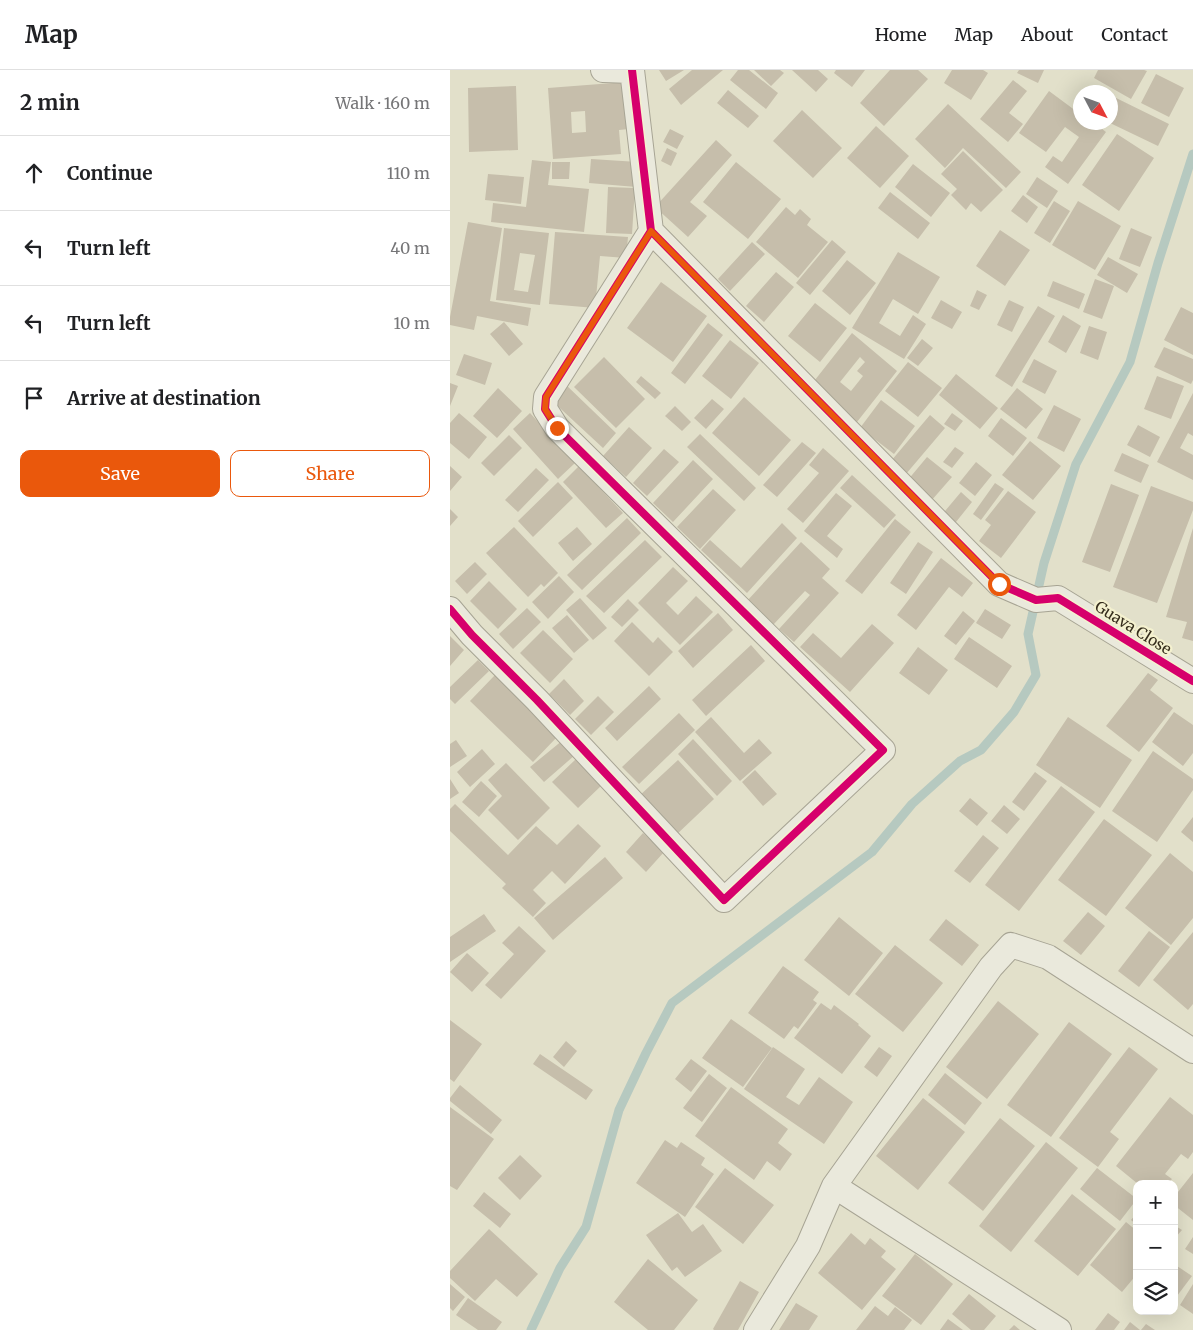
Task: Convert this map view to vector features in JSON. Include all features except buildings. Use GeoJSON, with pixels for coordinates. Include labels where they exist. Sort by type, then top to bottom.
{"type":"FeatureCollection","features":[{"type":"Feature","properties":{"kind":"street"},"geometry":{"type":"LineString","coordinates":[[450,609],[472,635],[537,700],[724,900],[883,750],[557,428],[545,409],[546,397],[651,231],[632,70],[603,70]]}},
{"type":"Feature","properties":{"kind":"street","name":"Guava Close"},"geometry":{"type":"LineString","coordinates":[[651,231],[999,584],[1036,600],[1058,598],[1193,681]]}},
{"type":"Feature","properties":{"kind":"street"},"geometry":{"type":"LineString","coordinates":[[756,1330],[808,1246],[834,1186],[991,967],[1010,945],[1048,957],[1193,1051]]}},
{"type":"Feature","properties":{"kind":"street"},"geometry":{"type":"LineString","coordinates":[[834,1186],[1059,1330]]}},
{"type":"Feature","properties":{"kind":"waterway"},"geometry":{"type":"LineString","coordinates":[[531,1330],[560,1268],[586,1227],[619,1110],[672,1003],[872,852],[912,804],[960,761],[981,750],[1014,712],[1036,675],[1028,634],[1044,563],[1076,464],[1130,362],[1158,263],[1193,154]]}},
{"type":"Feature","properties":{"kind":"cycle path"},"geometry":{"type":"LineString","coordinates":[[632,70],[651,231],[999,584],[1036,600],[1058,598],[1193,681]]}},
{"type":"Feature","properties":{"kind":"cycle path"},"geometry":{"type":"LineString","coordinates":[[450,609],[472,635],[537,700],[724,900],[883,750],[557,428],[545,409],[546,397],[651,231]]}},
{"type":"Feature","properties":{"kind":"route"},"geometry":{"type":"LineString","coordinates":[[557,428],[545,409],[546,397],[651,231],[999,584]]}}]}
